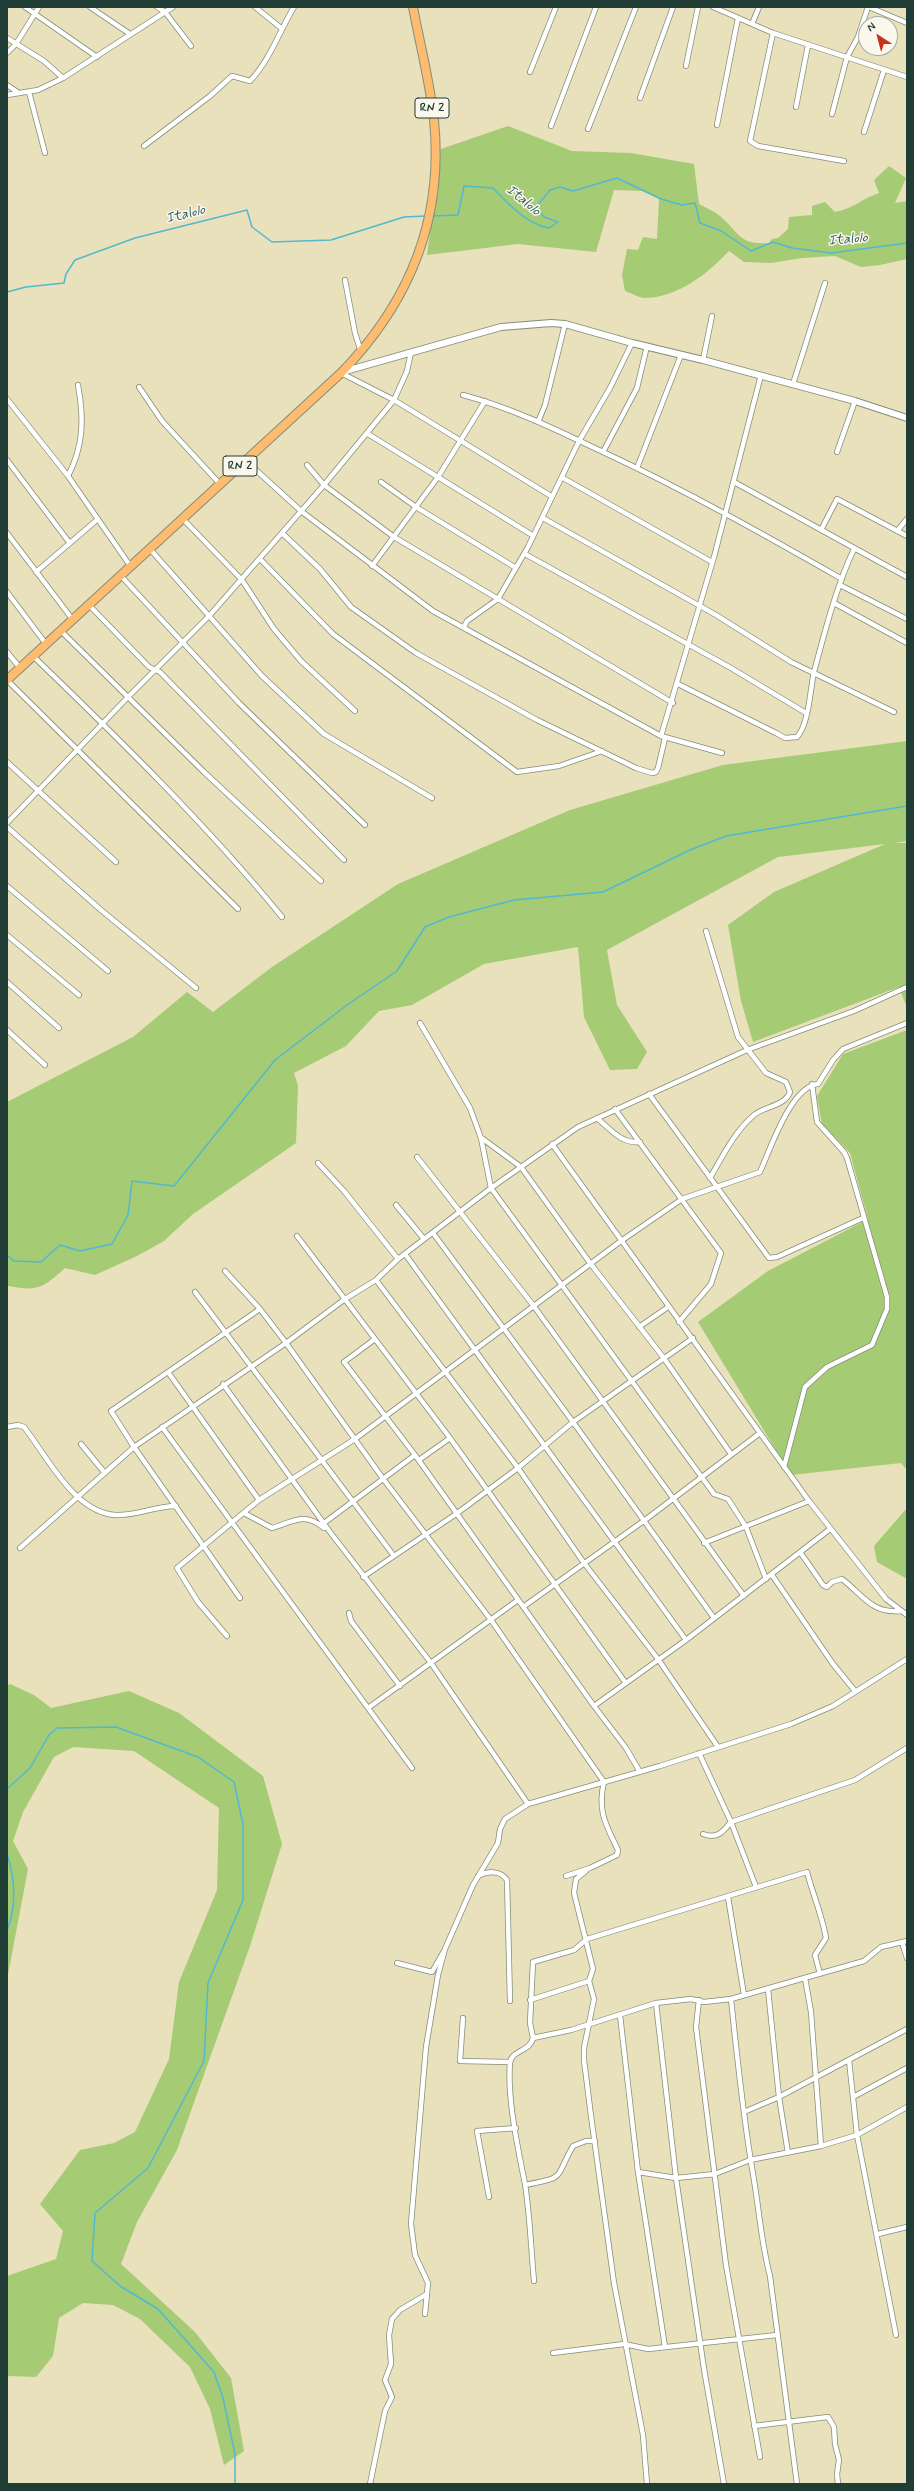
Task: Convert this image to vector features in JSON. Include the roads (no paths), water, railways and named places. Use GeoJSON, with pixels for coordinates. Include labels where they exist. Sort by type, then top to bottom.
{"type":"FeatureCollection","features":[{"type":"Feature","properties":{"kind":"highway","name":"RN 2"},"geometry":{"type":"LineString","coordinates":[[7,680],[131,567],[182,518],[246,461],[361,352],[400,298],[412,270],[430,210],[435,160],[434,120],[413,7]]}},
{"type":"Feature","properties":{"kind":"street"},"geometry":{"type":"LineString","coordinates":[[25,7],[98,56]]}},
{"type":"Feature","properties":{"kind":"street"},"geometry":{"type":"LineString","coordinates":[[7,53],[16,44],[39,7]]}},
{"type":"Feature","properties":{"kind":"street"},"geometry":{"type":"LineString","coordinates":[[90,7],[130,34]]}},
{"type":"Feature","properties":{"kind":"street"},"geometry":{"type":"LineString","coordinates":[[157,7],[165,12],[191,46]]}},
{"type":"Feature","properties":{"kind":"street"},"geometry":{"type":"LineString","coordinates":[[7,95],[29,92],[63,78],[173,7]]}},
{"type":"Feature","properties":{"kind":"street"},"geometry":{"type":"LineString","coordinates":[[255,7],[281,28]]}},
{"type":"Feature","properties":{"kind":"street"},"geometry":{"type":"LineString","coordinates":[[144,146],[207,98],[232,76],[250,81],[276,43],[281,28],[294,7]]}},
{"type":"Feature","properties":{"kind":"street"},"geometry":{"type":"LineString","coordinates":[[530,72],[556,7]]}},
{"type":"Feature","properties":{"kind":"street"},"geometry":{"type":"LineString","coordinates":[[551,126],[596,7]]}},
{"type":"Feature","properties":{"kind":"street"},"geometry":{"type":"LineString","coordinates":[[588,129],[636,7]]}},
{"type":"Feature","properties":{"kind":"street"},"geometry":{"type":"LineString","coordinates":[[640,98],[673,7]]}},
{"type":"Feature","properties":{"kind":"street"},"geometry":{"type":"LineString","coordinates":[[686,66],[698,7]]}},
{"type":"Feature","properties":{"kind":"street"},"geometry":{"type":"LineString","coordinates":[[713,7],[723,9],[738,18],[773,33],[907,77]]}},
{"type":"Feature","properties":{"kind":"street"},"geometry":{"type":"LineString","coordinates":[[752,24],[759,7]]}},
{"type":"Feature","properties":{"kind":"street"},"geometry":{"type":"LineString","coordinates":[[832,114],[847,58],[858,37],[868,7],[907,24]]}},
{"type":"Feature","properties":{"kind":"street"},"geometry":{"type":"LineString","coordinates":[[717,125],[738,18]]}},
{"type":"Feature","properties":{"kind":"street"},"geometry":{"type":"LineString","coordinates":[[773,33],[750,141],[758,146],[844,161]]}},
{"type":"Feature","properties":{"kind":"street"},"geometry":{"type":"LineString","coordinates":[[7,38],[44,61],[63,78]]}},
{"type":"Feature","properties":{"kind":"street"},"geometry":{"type":"LineString","coordinates":[[796,107],[808,45]]}},
{"type":"Feature","properties":{"kind":"street"},"geometry":{"type":"LineString","coordinates":[[864,132],[884,70]]}},
{"type":"Feature","properties":{"kind":"street"},"geometry":{"type":"LineString","coordinates":[[7,85],[19,94]]}},
{"type":"Feature","properties":{"kind":"street"},"geometry":{"type":"LineString","coordinates":[[29,92],[45,153]]}},
{"type":"Feature","properties":{"kind":"street"},"geometry":{"type":"LineString","coordinates":[[345,280],[355,333],[361,352]]}},
{"type":"Feature","properties":{"kind":"street"},"geometry":{"type":"LineString","coordinates":[[793,384],[825,283]]}},
{"type":"Feature","properties":{"kind":"street"},"geometry":{"type":"LineString","coordinates":[[703,360],[712,316]]}},
{"type":"Feature","properties":{"kind":"street"},"geometry":{"type":"LineString","coordinates":[[340,372],[501,327],[535,323],[565,324],[632,343],[761,375],[855,401],[907,418]]}},
{"type":"Feature","properties":{"kind":"street"},"geometry":{"type":"LineString","coordinates":[[538,422],[545,405],[565,324]]}},
{"type":"Feature","properties":{"kind":"street"},"geometry":{"type":"LineString","coordinates":[[464,627],[467,621],[498,599],[525,554],[532,535],[543,518],[551,496],[563,478],[579,441],[610,388],[632,343]]}},
{"type":"Feature","properties":{"kind":"street"},"geometry":{"type":"LineString","coordinates":[[603,452],[637,388],[646,346]]}},
{"type":"Feature","properties":{"kind":"street"},"geometry":{"type":"LineString","coordinates":[[7,823],[155,669],[210,615],[368,434],[394,400],[407,371],[412,352]]}},
{"type":"Feature","properties":{"kind":"street"},"geometry":{"type":"LineString","coordinates":[[637,468],[681,355]]}},
{"type":"Feature","properties":{"kind":"street"},"geometry":{"type":"LineString","coordinates":[[340,372],[394,400],[462,440],[551,496]]}},
{"type":"Feature","properties":{"kind":"street"},"geometry":{"type":"LineString","coordinates":[[282,533],[320,569],[351,607],[416,653],[537,720],[652,773],[656,772],[663,737],[726,513],[761,375]]}},
{"type":"Feature","properties":{"kind":"street"},"geometry":{"type":"LineString","coordinates":[[68,476],[75,462],[83,421],[78,385]]}},
{"type":"Feature","properties":{"kind":"street"},"geometry":{"type":"LineString","coordinates":[[139,387],[162,421],[220,484]]}},
{"type":"Feature","properties":{"kind":"street"},"geometry":{"type":"LineString","coordinates":[[463,395],[485,401],[538,422],[637,468],[726,513],[842,578]]}},
{"type":"Feature","properties":{"kind":"street"},"geometry":{"type":"LineString","coordinates":[[7,399],[68,476],[131,567]]}},
{"type":"Feature","properties":{"kind":"street"},"geometry":{"type":"LineString","coordinates":[[372,566],[438,477],[485,401]]}},
{"type":"Feature","properties":{"kind":"street"},"geometry":{"type":"LineString","coordinates":[[837,452],[855,401]]}},
{"type":"Feature","properties":{"kind":"street"},"geometry":{"type":"LineString","coordinates":[[368,434],[532,535]]}},
{"type":"Feature","properties":{"kind":"street"},"geometry":{"type":"LineString","coordinates":[[7,460],[70,542]]}},
{"type":"Feature","properties":{"kind":"street"},"geometry":{"type":"LineString","coordinates":[[246,461],[301,511],[433,611],[663,737],[722,753]]}},
{"type":"Feature","properties":{"kind":"street"},"geometry":{"type":"LineString","coordinates":[[307,465],[324,485],[394,536],[672,703]]}},
{"type":"Feature","properties":{"kind":"street"},"geometry":{"type":"LineString","coordinates":[[563,478],[712,562]]}},
{"type":"Feature","properties":{"kind":"street"},"geometry":{"type":"LineString","coordinates":[[381,482],[416,507],[516,568]]}},
{"type":"Feature","properties":{"kind":"street"},"geometry":{"type":"LineString","coordinates":[[734,482],[907,577]]}},
{"type":"Feature","properties":{"kind":"street"},"geometry":{"type":"LineString","coordinates":[[821,530],[837,499],[907,536]]}},
{"type":"Feature","properties":{"kind":"street"},"geometry":{"type":"LineString","coordinates":[[182,518],[242,580],[274,629],[301,661],[355,711]]}},
{"type":"Feature","properties":{"kind":"street"},"geometry":{"type":"LineString","coordinates":[[543,518],[699,606],[791,662],[894,712]]}},
{"type":"Feature","properties":{"kind":"street"},"geometry":{"type":"LineString","coordinates":[[36,572],[98,519]]}},
{"type":"Feature","properties":{"kind":"street"},"geometry":{"type":"LineString","coordinates":[[897,531],[907,520]]}},
{"type":"Feature","properties":{"kind":"street"},"geometry":{"type":"LineString","coordinates":[[7,533],[73,620]]}},
{"type":"Feature","properties":{"kind":"street"},"geometry":{"type":"LineString","coordinates":[[150,549],[274,688],[324,734],[432,798]]}},
{"type":"Feature","properties":{"kind":"street"},"geometry":{"type":"LineString","coordinates":[[678,684],[785,738],[797,737],[800,734],[806,713],[814,672],[834,604],[842,578],[854,549]]}},
{"type":"Feature","properties":{"kind":"street"},"geometry":{"type":"LineString","coordinates":[[525,554],[731,668],[806,713]]}},
{"type":"Feature","properties":{"kind":"street"},"geometry":{"type":"LineString","coordinates":[[260,559],[332,634],[513,770],[522,773],[559,766],[602,751]]}},
{"type":"Feature","properties":{"kind":"street"},"geometry":{"type":"LineString","coordinates":[[121,576],[239,703],[365,825]]}},
{"type":"Feature","properties":{"kind":"street"},"geometry":{"type":"LineString","coordinates":[[840,585],[907,619]]}},
{"type":"Feature","properties":{"kind":"street"},"geometry":{"type":"LineString","coordinates":[[7,592],[46,644]]}},
{"type":"Feature","properties":{"kind":"street"},"geometry":{"type":"LineString","coordinates":[[834,604],[907,643]]}},
{"type":"Feature","properties":{"kind":"street"},"geometry":{"type":"LineString","coordinates":[[89,605],[148,667],[155,669],[344,860]]}},
{"type":"Feature","properties":{"kind":"street"},"geometry":{"type":"LineString","coordinates":[[60,631],[204,772],[321,881]]}},
{"type":"Feature","properties":{"kind":"street"},"geometry":{"type":"LineString","coordinates":[[7,652],[20,668]]}},
{"type":"Feature","properties":{"kind":"street"},"geometry":{"type":"LineString","coordinates":[[33,656],[167,787],[250,878],[282,917]]}},
{"type":"Feature","properties":{"kind":"street"},"geometry":{"type":"LineString","coordinates":[[7,680],[79,748],[238,909]]}},
{"type":"Feature","properties":{"kind":"street"},"geometry":{"type":"LineString","coordinates":[[7,762],[116,862]]}},
{"type":"Feature","properties":{"kind":"street"},"geometry":{"type":"LineString","coordinates":[[7,827],[101,910],[196,988]]}},
{"type":"Feature","properties":{"kind":"street"},"geometry":{"type":"LineString","coordinates":[[7,886],[108,971]]}},
{"type":"Feature","properties":{"kind":"street"},"geometry":{"type":"LineString","coordinates":[[706,931],[738,1037],[766,1073],[786,1082],[789,1093],[781,1101],[756,1114],[744,1125],[710,1178]]}},
{"type":"Feature","properties":{"kind":"street"},"geometry":{"type":"LineString","coordinates":[[7,935],[79,995]]}},
{"type":"Feature","properties":{"kind":"street"},"geometry":{"type":"LineString","coordinates":[[7,982],[59,1028]]}},
{"type":"Feature","properties":{"kind":"street"},"geometry":{"type":"LineString","coordinates":[[20,1548],[134,1447],[223,1384],[286,1343],[345,1298],[376,1280],[398,1259],[491,1188],[578,1127],[649,1094],[699,1074],[747,1050],[854,1011],[907,987]]}},
{"type":"Feature","properties":{"kind":"street"},"geometry":{"type":"LineString","coordinates":[[420,1023],[470,1108],[481,1138],[491,1188],[716,1496],[728,1498],[746,1528],[766,1579]]}},
{"type":"Feature","properties":{"kind":"street"},"geometry":{"type":"LineString","coordinates":[[227,1636],[198,1602],[177,1568],[196,1553],[202,1545],[234,1522],[259,1500],[355,1439],[533,1304],[562,1285],[621,1241],[682,1200],[760,1172],[791,1104],[812,1084],[818,1084],[833,1060],[843,1049],[907,1023]]}},
{"type":"Feature","properties":{"kind":"street"},"geometry":{"type":"LineString","coordinates":[[7,1030],[45,1065]]}},
{"type":"Feature","properties":{"kind":"street"},"geometry":{"type":"LineString","coordinates":[[784,1467],[803,1391],[827,1367],[872,1345],[887,1309],[887,1297],[880,1270],[862,1218],[845,1154],[817,1122],[812,1084]]}},
{"type":"Feature","properties":{"kind":"street"},"geometry":{"type":"LineString","coordinates":[[649,1094],[769,1258],[777,1257],[862,1218]]}},
{"type":"Feature","properties":{"kind":"street"},"geometry":{"type":"LineString","coordinates":[[615,1109],[722,1256],[711,1284],[679,1322]]}},
{"type":"Feature","properties":{"kind":"street"},"geometry":{"type":"LineString","coordinates":[[597,1118],[620,1138],[630,1142],[640,1142]]}},
{"type":"Feature","properties":{"kind":"street"},"geometry":{"type":"LineString","coordinates":[[481,1138],[521,1167],[590,1263],[664,1358],[730,1454]]}},
{"type":"Feature","properties":{"kind":"street"},"geometry":{"type":"LineString","coordinates":[[552,1144],[668,1307],[693,1338],[784,1467],[830,1529],[886,1599],[907,1615]]}},
{"type":"Feature","properties":{"kind":"street"},"geometry":{"type":"LineString","coordinates":[[417,1157],[533,1304],[672,1499],[744,1596]]}},
{"type":"Feature","properties":{"kind":"street"},"geometry":{"type":"LineString","coordinates":[[318,1163],[344,1192],[398,1259]]}},
{"type":"Feature","properties":{"kind":"street"},"geometry":{"type":"LineString","coordinates":[[396,1206],[424,1239]]}},
{"type":"Feature","properties":{"kind":"street"},"geometry":{"type":"LineString","coordinates":[[433,1233],[645,1520],[714,1618]]}},
{"type":"Feature","properties":{"kind":"street"},"geometry":{"type":"LineString","coordinates":[[297,1236],[376,1338],[450,1438],[625,1682]]}},
{"type":"Feature","properties":{"kind":"street"},"geometry":{"type":"LineString","coordinates":[[405,1254],[686,1640]]}},
{"type":"Feature","properties":{"kind":"street"},"geometry":{"type":"LineString","coordinates":[[225,1271],[260,1308],[286,1343],[384,1480],[491,1620],[604,1782],[601,1798],[605,1824],[618,1850],[614,1857],[590,1868],[566,1876]]}},
{"type":"Feature","properties":{"kind":"street"},"geometry":{"type":"LineString","coordinates":[[376,1280],[518,1468],[584,1563],[658,1660],[718,1747]]}},
{"type":"Feature","properties":{"kind":"street"},"geometry":{"type":"LineString","coordinates":[[195,1292],[323,1459],[352,1502],[394,1556]]}},
{"type":"Feature","properties":{"kind":"street"},"geometry":{"type":"LineString","coordinates":[[639,1327],[668,1307]]}},
{"type":"Feature","properties":{"kind":"street"},"geometry":{"type":"LineString","coordinates":[[240,1598],[134,1447],[111,1411],[260,1308]]}},
{"type":"Feature","properties":{"kind":"street"},"geometry":{"type":"LineString","coordinates":[[376,1338],[344,1362],[419,1460],[456,1514],[594,1706],[626,1748],[640,1772]]}},
{"type":"Feature","properties":{"kind":"street"},"geometry":{"type":"LineString","coordinates":[[363,1577],[456,1514],[518,1468],[573,1422],[693,1338]]}},
{"type":"Feature","properties":{"kind":"street"},"geometry":{"type":"LineString","coordinates":[[168,1372],[259,1500]]}},
{"type":"Feature","properties":{"kind":"street"},"geometry":{"type":"LineString","coordinates":[[223,1384],[363,1577],[432,1663],[528,1804]]}},
{"type":"Feature","properties":{"kind":"street"},"geometry":{"type":"LineString","coordinates":[[7,1427],[18,1425],[24,1427],[76,1497],[99,1510],[116,1515],[156,1507],[176,1506]]}},
{"type":"Feature","properties":{"kind":"street"},"geometry":{"type":"LineString","coordinates":[[162,1427],[234,1522],[412,1768]]}},
{"type":"Feature","properties":{"kind":"street"},"geometry":{"type":"LineString","coordinates":[[523,1607],[645,1520],[730,1454],[760,1433]]}},
{"type":"Feature","properties":{"kind":"street"},"geometry":{"type":"LineString","coordinates":[[419,1460],[450,1438]]}},
{"type":"Feature","properties":{"kind":"street"},"geometry":{"type":"LineString","coordinates":[[81,1444],[104,1472]]}},
{"type":"Feature","properties":{"kind":"street"},"geometry":{"type":"LineString","coordinates":[[324,1523],[384,1480],[415,1455]]}},
{"type":"Feature","properties":{"kind":"street"},"geometry":{"type":"LineString","coordinates":[[704,1543],[746,1528],[809,1501]]}},
{"type":"Feature","properties":{"kind":"street"},"geometry":{"type":"LineString","coordinates":[[244,1513],[272,1528],[293,1519],[307,1519],[318,1522],[330,1532]]}},
{"type":"Feature","properties":{"kind":"street"},"geometry":{"type":"LineString","coordinates":[[594,1706],[625,1682],[686,1640],[830,1529]]}},
{"type":"Feature","properties":{"kind":"street"},"geometry":{"type":"LineString","coordinates":[[800,1552],[823,1586],[827,1587],[832,1582],[842,1579],[866,1602],[891,1611],[901,1611]]}},
{"type":"Feature","properties":{"kind":"street"},"geometry":{"type":"LineString","coordinates":[[772,1574],[833,1664],[855,1691]]}},
{"type":"Feature","properties":{"kind":"street"},"geometry":{"type":"LineString","coordinates":[[368,1708],[518,1600]]}},
{"type":"Feature","properties":{"kind":"street"},"geometry":{"type":"LineString","coordinates":[[349,1613],[351,1621],[400,1686]]}},
{"type":"Feature","properties":{"kind":"street"},"geometry":{"type":"LineString","coordinates":[[397,1963],[432,1972],[445,1949],[478,1876],[498,1843],[500,1829],[505,1819],[528,1804],[640,1772],[814,1715],[907,1660]]}},
{"type":"Feature","properties":{"kind":"street"},"geometry":{"type":"LineString","coordinates":[[703,1834],[715,1837],[722,1834],[731,1822],[855,1780],[907,1748]]}},
{"type":"Feature","properties":{"kind":"street"},"geometry":{"type":"LineString","coordinates":[[699,1753],[731,1822],[756,1887]]}},
{"type":"Feature","properties":{"kind":"street"},"geometry":{"type":"LineString","coordinates":[[590,1868],[576,1879],[574,1888],[593,1969],[589,1981],[594,2000],[588,2025],[584,2060],[624,2344],[642,2428],[647,2484]]}},
{"type":"Feature","properties":{"kind":"street"},"geometry":{"type":"LineString","coordinates":[[478,1876],[486,1872],[495,1872],[507,1880],[510,2001]]}},
{"type":"Feature","properties":{"kind":"street"},"geometry":{"type":"LineString","coordinates":[[534,2281],[525,2185],[516,2128],[510,2062],[515,2054],[527,2048],[533,2038],[530,2000],[533,1962],[574,1950],[587,1939],[807,1872],[820,1910],[820,1919],[826,1938],[815,1955],[820,1974]]}},
{"type":"Feature","properties":{"kind":"street"},"geometry":{"type":"LineString","coordinates":[[728,1897],[744,1995]]}},
{"type":"Feature","properties":{"kind":"street"},"geometry":{"type":"LineString","coordinates":[[533,2038],[588,2025],[656,2003],[699,2000],[704,2002],[731,1999],[864,1960],[881,1947],[904,1942],[907,1958]]}},
{"type":"Feature","properties":{"kind":"street"},"geometry":{"type":"LineString","coordinates":[[425,2314],[428,2283],[414,2250],[412,2212],[429,2022],[445,1949]]}},
{"type":"Feature","properties":{"kind":"street"},"geometry":{"type":"LineString","coordinates":[[805,1978],[811,2012],[821,2146]]}},
{"type":"Feature","properties":{"kind":"street"},"geometry":{"type":"LineString","coordinates":[[530,2000],[589,1981]]}},
{"type":"Feature","properties":{"kind":"street"},"geometry":{"type":"LineString","coordinates":[[768,1988],[779,2097],[788,2153]]}},
{"type":"Feature","properties":{"kind":"street"},"geometry":{"type":"LineString","coordinates":[[731,1999],[750,2160],[790,2420],[797,2484]]}},
{"type":"Feature","properties":{"kind":"street"},"geometry":{"type":"LineString","coordinates":[[699,2000],[696,2027],[715,2174],[739,2338],[760,2457]]}},
{"type":"Feature","properties":{"kind":"street"},"geometry":{"type":"LineString","coordinates":[[656,2003],[676,2178],[700,2344],[724,2484]]}},
{"type":"Feature","properties":{"kind":"street"},"geometry":{"type":"LineString","coordinates":[[620,2015],[638,2172],[665,2347]]}},
{"type":"Feature","properties":{"kind":"street"},"geometry":{"type":"LineString","coordinates":[[463,2018],[460,2061],[510,2062]]}},
{"type":"Feature","properties":{"kind":"street"},"geometry":{"type":"LineString","coordinates":[[744,2112],[779,2097],[907,2029]]}},
{"type":"Feature","properties":{"kind":"street"},"geometry":{"type":"LineString","coordinates":[[849,2060],[857,2135],[878,2234],[896,2335]]}},
{"type":"Feature","properties":{"kind":"street"},"geometry":{"type":"LineString","coordinates":[[853,2097],[907,2068]]}},
{"type":"Feature","properties":{"kind":"street"},"geometry":{"type":"LineString","coordinates":[[638,2172],[676,2178],[715,2174],[750,2160],[821,2146],[857,2135],[907,2107]]}},
{"type":"Feature","properties":{"kind":"street"},"geometry":{"type":"LineString","coordinates":[[489,2197],[477,2131],[516,2128]]}},
{"type":"Feature","properties":{"kind":"street"},"geometry":{"type":"LineString","coordinates":[[525,2185],[555,2179],[562,2171],[573,2146],[586,2141],[595,2141]]}},
{"type":"Feature","properties":{"kind":"street"},"geometry":{"type":"LineString","coordinates":[[878,2234],[907,2227]]}},
{"type":"Feature","properties":{"kind":"street"},"geometry":{"type":"LineString","coordinates":[[370,2484],[385,2411],[392,2396],[385,2380],[391,2364],[389,2335],[392,2320],[400,2310],[427,2294]]}},
{"type":"Feature","properties":{"kind":"street"},"geometry":{"type":"LineString","coordinates":[[553,2353],[624,2344],[648,2349],[777,2335]]}},
{"type":"Feature","properties":{"kind":"street"},"geometry":{"type":"LineString","coordinates":[[754,2426],[790,2420],[828,2417],[831,2420],[840,2460],[837,2474],[838,2484]]}},
{"type":"Feature","properties":{"kind":"waterway","name":"Italolo"},"geometry":{"type":"LineString","coordinates":[[432,216],[458,215],[464,186],[493,188],[525,218],[540,226],[549,228],[558,222],[544,217],[536,207],[550,190],[560,187],[573,191],[617,178],[661,199],[682,205],[695,203],[700,223],[721,231],[751,251],[773,242],[792,248],[831,253],[907,243]]}},
{"type":"Feature","properties":{"kind":"waterway","name":"Italolo"},"geometry":{"type":"LineString","coordinates":[[7,292],[26,287],[64,283],[66,274],[75,260],[135,238],[247,210],[252,227],[272,242],[331,240],[404,217],[426,216]]}},
{"type":"Feature","properties":{"kind":"waterway"},"geometry":{"type":"LineString","coordinates":[[7,1255],[14,1261],[41,1262],[60,1245],[80,1251],[112,1244],[128,1215],[132,1181],[174,1186],[275,1060],[347,1005],[397,971],[425,927],[449,917],[514,900],[603,892],[690,850],[726,836],[907,806]]}},
{"type":"Feature","properties":{"kind":"waterway"},"geometry":{"type":"LineString","coordinates":[[7,1789],[30,1768],[49,1735],[57,1728],[116,1727],[198,1757],[234,1782],[243,1824],[243,1900],[208,1983],[204,2061],[148,2168],[95,2213],[92,2261],[120,2286],[158,2309],[214,2372],[223,2398],[235,2454],[235,2484]]}},
{"type":"Feature","properties":{"kind":"waterway"},"geometry":{"type":"LineString","coordinates":[[7,1854],[12,1873],[14,1892],[14,1902],[7,1930]]}}]}
